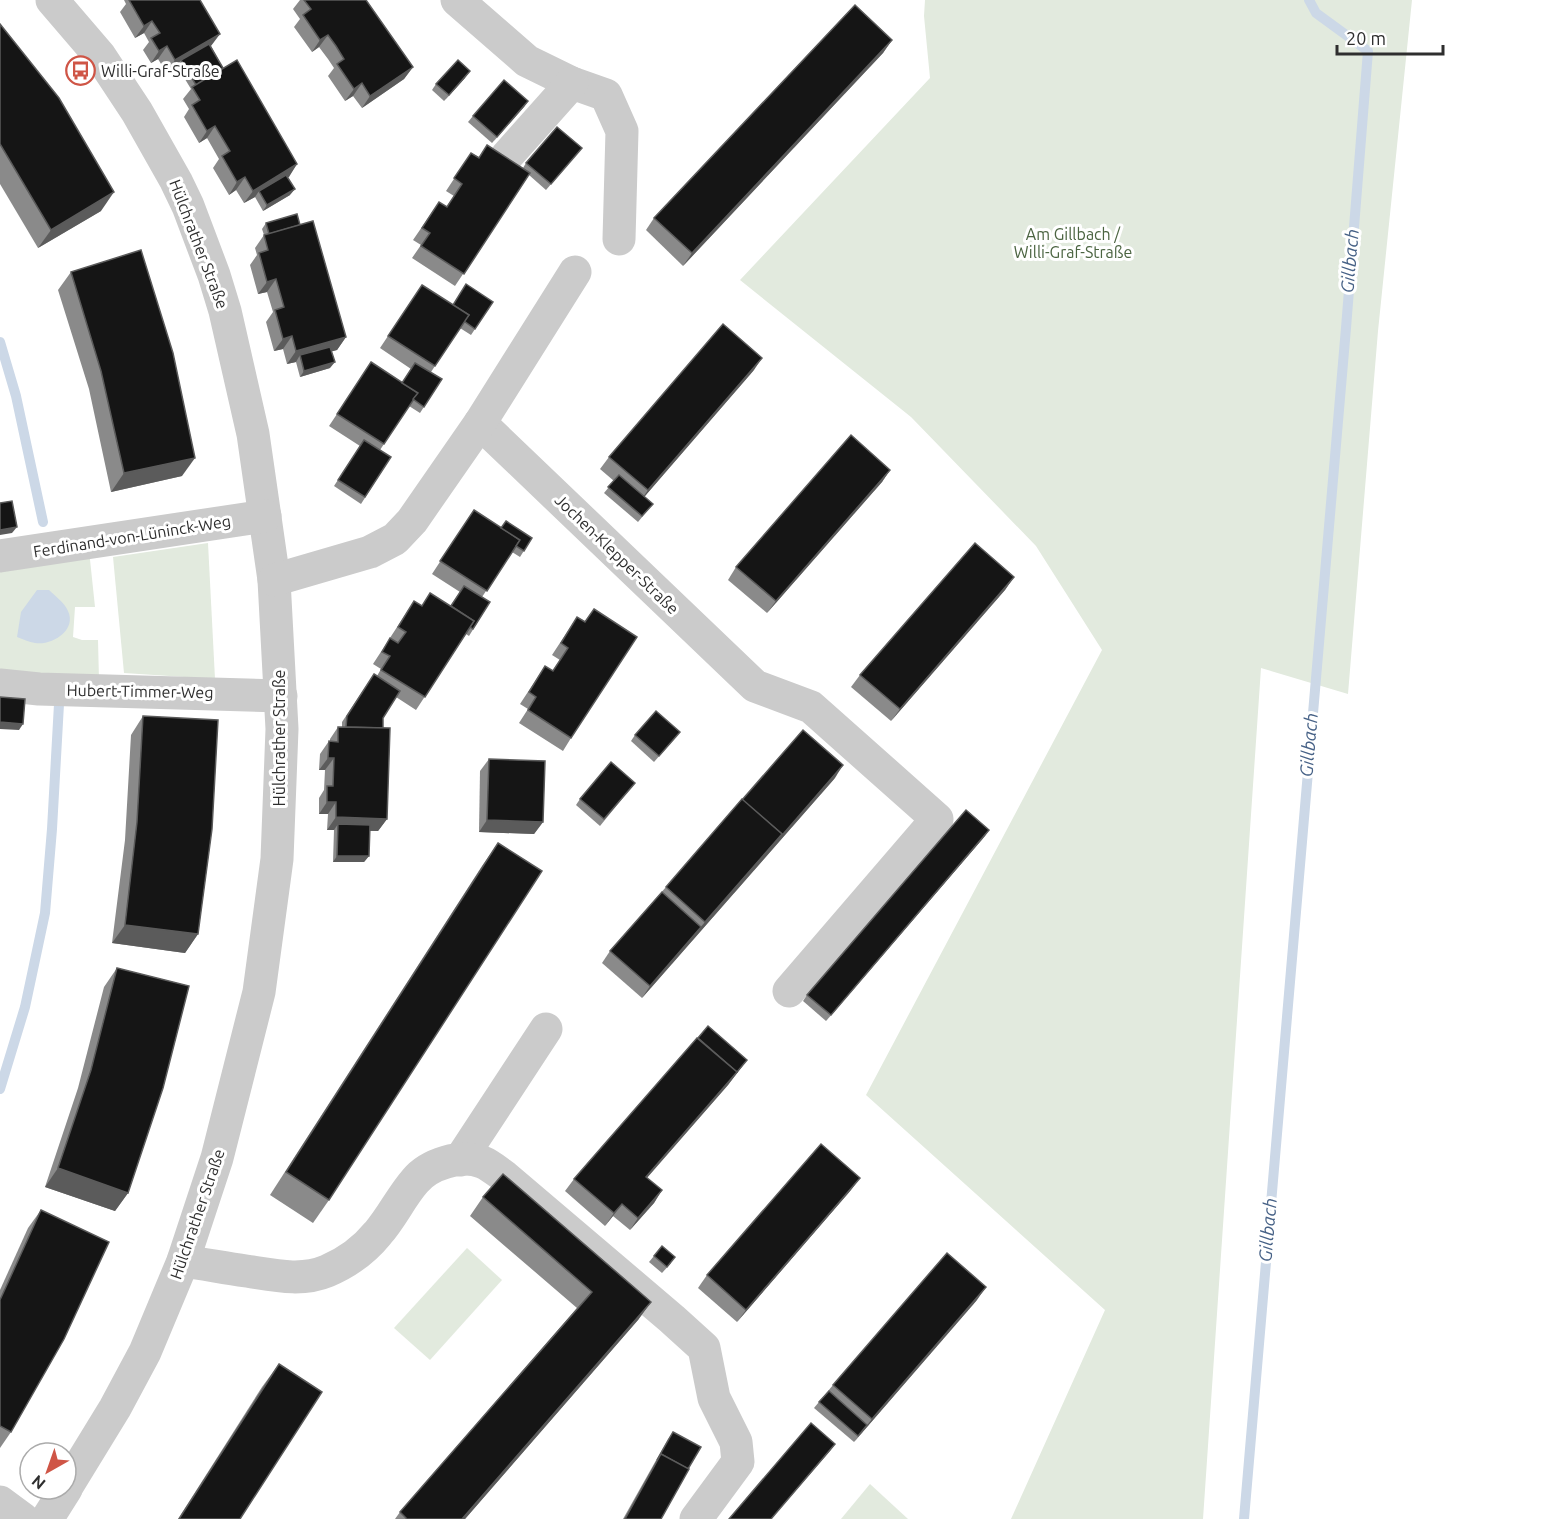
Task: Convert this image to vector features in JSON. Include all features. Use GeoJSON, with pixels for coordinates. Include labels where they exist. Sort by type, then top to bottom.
{"type":"FeatureCollection","features":[{"type":"Feature","properties":{"kind":"street","name":"Hülchrather Straße"},"geometry":{"type":"LineString","coordinates":[[52,0],[106,65],[137,112],[188,206],[214,275],[225,310],[249,411],[265,516],[274,580],[282,729],[278,859],[259,992],[218,1158],[183,1261],[140,1361],[78,1469]]}},
{"type":"Feature","properties":{"kind":"street"},"geometry":{"type":"LineString","coordinates":[[457,0],[527,61],[572,83],[606,95],[622,131],[619,239]]}},
{"type":"Feature","properties":{"kind":"street"},"geometry":{"type":"LineString","coordinates":[[507,156],[572,83]]}},
{"type":"Feature","properties":{"kind":"street"},"geometry":{"type":"LineString","coordinates":[[274,580],[370,552],[395,538],[412,521],[480,423],[575,272]]}},
{"type":"Feature","properties":{"kind":"street","name":"Jochen-Klepper-Straße"},"geometry":{"type":"LineString","coordinates":[[480,423],[755,686],[811,707],[937,819],[789,991]]}},
{"type":"Feature","properties":{"kind":"street","name":"Ferdinand-von-Lüninck-Weg"},"geometry":{"type":"LineString","coordinates":[[0,556],[265,516]]}},
{"type":"Feature","properties":{"kind":"street","name":"Hubert-Timmer-Weg"},"geometry":{"type":"LineString","coordinates":[[0,685],[50,689],[281,696]]}},
{"type":"Feature","properties":{"kind":"street"},"geometry":{"type":"LineString","coordinates":[[460,1160],[546,1029]]}},
{"type":"Feature","properties":{"kind":"street"},"geometry":{"type":"LineString","coordinates":[[183,1261],[291,1278],[327,1271],[368,1245],[420,1176],[437,1166],[460,1160],[483,1163],[505,1177],[704,1348],[714,1398],[736,1442],[738,1462],[696,1519]]}},
{"type":"Feature","properties":{"kind":"street","name":"Hülchrather Straße"},"geometry":{"type":"LineString","coordinates":[[47,1519],[58,1501]]}},
{"type":"Feature","properties":{"kind":"street"},"geometry":{"type":"LineString","coordinates":[[0,1502],[23,1519]]}},
{"type":"Feature","properties":{"kind":"green space","name":"Am Gillbach / Willi-Graf-Straße"},"geometry":{"type":"Polygon","coordinates":[[[925,0],[1412,0],[1378,331],[1348,694],[1261,668],[1203,1519],[1011,1519],[1105,1310],[866,1095],[1102,650],[1036,546],[911,417],[740,280],[930,78],[924,16],[925,0]]]}},
{"type":"Feature","properties":{"kind":"green space"},"geometry":{"type":"Polygon","coordinates":[[[208,543],[215,679],[124,673],[113,557],[208,543]]]}},
{"type":"Feature","properties":{"kind":"green space"},"geometry":{"type":"Polygon","coordinates":[[[89,550],[95,607],[75,607],[73,637],[82,640],[98,640],[99,680],[0,671],[0,569],[89,550]]]}},
{"type":"Feature","properties":{"kind":"green space"},"geometry":{"type":"Polygon","coordinates":[[[467,1248],[502,1280],[430,1360],[394,1328],[467,1248]]]}},
{"type":"Feature","properties":{"kind":"green space"},"geometry":{"type":"Polygon","coordinates":[[[870,1484],[908,1519],[841,1519],[870,1484]]]}},
{"type":"Feature","properties":{"kind":"water"},"geometry":{"type":"Polygon","coordinates":[[[37,590],[49,590],[64,605],[70,618],[66,630],[49,642],[33,643],[17,637],[21,612],[37,590]]]}},
{"type":"Feature","properties":{"kind":"building"},"geometry":{"type":"Polygon","coordinates":[[[129,0],[200,0],[220,34],[175,60],[167,46],[159,51],[151,38],[160,33],[152,21],[144,26],[129,0]]]}},
{"type":"Feature","properties":{"kind":"building"},"geometry":{"type":"Polygon","coordinates":[[[304,0],[366,0],[413,67],[370,96],[362,83],[354,89],[337,64],[344,59],[336,46],[328,35],[320,40],[303,15],[311,9],[304,0]]]}},
{"type":"Feature","properties":{"kind":"building"},"geometry":{"type":"Polygon","coordinates":[[[855,5],[892,40],[692,253],[654,218],[855,5]]]}},
{"type":"Feature","properties":{"kind":"building"},"geometry":{"type":"Polygon","coordinates":[[[0,24],[59,98],[114,192],[51,230],[0,144],[0,24]]]}},
{"type":"Feature","properties":{"kind":"building"},"geometry":{"type":"Polygon","coordinates":[[[209,44],[223,68],[196,85],[181,60],[209,44]]]}},
{"type":"Feature","properties":{"kind":"building"},"geometry":{"type":"Polygon","coordinates":[[[237,60],[297,164],[253,191],[245,177],[237,182],[222,156],[230,151],[215,126],[207,131],[192,105],[200,100],[192,87],[237,60]]]}},
{"type":"Feature","properties":{"kind":"building"},"geometry":{"type":"Polygon","coordinates":[[[458,60],[470,71],[449,95],[436,84],[458,60]]]}},
{"type":"Feature","properties":{"kind":"building"},"geometry":{"type":"Polygon","coordinates":[[[504,80],[528,101],[497,137],[473,116],[504,80]]]}},
{"type":"Feature","properties":{"kind":"building"},"geometry":{"type":"Polygon","coordinates":[[[557,127],[582,148],[551,184],[526,163],[557,127]]]}},
{"type":"Feature","properties":{"kind":"building"},"geometry":{"type":"Polygon","coordinates":[[[487,145],[530,173],[464,274],[421,246],[430,233],[422,228],[439,202],[447,207],[462,184],[454,178],[471,153],[479,158],[487,145]]]}},
{"type":"Feature","properties":{"kind":"building"},"geometry":{"type":"Polygon","coordinates":[[[286,175],[295,189],[267,205],[259,191],[286,175]]]}},
{"type":"Feature","properties":{"kind":"building"},"geometry":{"type":"Polygon","coordinates":[[[297,214],[300,225],[269,234],[266,223],[297,214]]]}},
{"type":"Feature","properties":{"kind":"building"},"geometry":{"type":"Polygon","coordinates":[[[313,221],[346,337],[296,351],[292,336],[283,339],[275,310],[284,307],[276,279],[267,282],[259,253],[268,250],[264,235],[313,221]]]}},
{"type":"Feature","properties":{"kind":"building"},"geometry":{"type":"Polygon","coordinates":[[[141,250],[173,353],[195,458],[124,473],[101,371],[71,272],[141,250]]]}},
{"type":"Feature","properties":{"kind":"building"},"geometry":{"type":"Polygon","coordinates":[[[466,284],[493,302],[475,329],[464,321],[469,315],[453,305],[466,284]]]}},
{"type":"Feature","properties":{"kind":"building"},"geometry":{"type":"Polygon","coordinates":[[[422,285],[469,315],[435,366],[388,336],[422,285]]]}},
{"type":"Feature","properties":{"kind":"building"},"geometry":{"type":"Polygon","coordinates":[[[723,324],[762,358],[648,490],[609,457],[723,324]]]}},
{"type":"Feature","properties":{"kind":"building"},"geometry":{"type":"Polygon","coordinates":[[[330,347],[335,362],[304,371],[300,355],[330,347]]]}},
{"type":"Feature","properties":{"kind":"building"},"geometry":{"type":"Polygon","coordinates":[[[371,362],[418,393],[384,444],[337,414],[371,362]]]}},
{"type":"Feature","properties":{"kind":"building"},"geometry":{"type":"Polygon","coordinates":[[[415,363],[442,379],[424,407],[413,399],[418,393],[402,383],[415,363]]]}},
{"type":"Feature","properties":{"kind":"building"},"geometry":{"type":"Polygon","coordinates":[[[851,435],[890,470],[776,601],[736,567],[851,435]]]}},
{"type":"Feature","properties":{"kind":"building"},"geometry":{"type":"Polygon","coordinates":[[[364,440],[391,457],[365,497],[338,480],[364,440]]]}},
{"type":"Feature","properties":{"kind":"building"},"geometry":{"type":"Polygon","coordinates":[[[619,475],[653,504],[642,516],[608,487],[619,475]]]}},
{"type":"Feature","properties":{"kind":"building"},"geometry":{"type":"Polygon","coordinates":[[[12,501],[17,527],[0,530],[0,503],[12,501]]]}},
{"type":"Feature","properties":{"kind":"building"},"geometry":{"type":"Polygon","coordinates":[[[474,510],[520,540],[487,591],[440,561],[474,510]]]}},
{"type":"Feature","properties":{"kind":"building"},"geometry":{"type":"Polygon","coordinates":[[[506,521],[532,538],[524,551],[516,546],[520,540],[501,528],[506,521]]]}},
{"type":"Feature","properties":{"kind":"building"},"geometry":{"type":"Polygon","coordinates":[[[975,543],[1014,577],[900,709],[860,675],[975,543]]]}},
{"type":"Feature","properties":{"kind":"building"},"geometry":{"type":"Polygon","coordinates":[[[464,586],[490,602],[473,629],[470,627],[474,621],[451,606],[464,586]]]}},
{"type":"Feature","properties":{"kind":"building"},"geometry":{"type":"Polygon","coordinates":[[[430,593],[474,621],[425,697],[381,670],[390,656],[382,652],[390,638],[398,643],[406,632],[398,627],[414,601],[422,606],[430,593]]]}},
{"type":"Feature","properties":{"kind":"building"},"geometry":{"type":"Polygon","coordinates":[[[594,609],[637,637],[571,738],[528,710],[536,697],[529,692],[545,666],[553,671],[568,648],[561,643],[577,617],[585,622],[594,609]]]}},
{"type":"Feature","properties":{"kind":"building"},"geometry":{"type":"Polygon","coordinates":[[[374,674],[400,691],[383,718],[383,728],[346,727],[347,716],[374,674]]]}},
{"type":"Feature","properties":{"kind":"building"},"geometry":{"type":"Polygon","coordinates":[[[0,697],[25,699],[23,724],[0,722],[0,697]]]}},
{"type":"Feature","properties":{"kind":"building"},"geometry":{"type":"Polygon","coordinates":[[[656,711],[680,732],[659,756],[635,735],[656,711]]]}},
{"type":"Feature","properties":{"kind":"building"},"geometry":{"type":"Polygon","coordinates":[[[143,716],[218,720],[212,829],[198,934],[125,925],[137,822],[143,716]]]}},
{"type":"Feature","properties":{"kind":"building"},"geometry":{"type":"Polygon","coordinates":[[[338,727],[390,728],[387,819],[336,817],[336,802],[327,802],[327,786],[333,786],[334,758],[328,758],[329,741],[338,742],[338,727]]]}},
{"type":"Feature","properties":{"kind":"building"},"geometry":{"type":"Polygon","coordinates":[[[803,730],[843,765],[778,840],[782,834],[742,800],[803,730]]]}},
{"type":"Feature","properties":{"kind":"building"},"geometry":{"type":"Polygon","coordinates":[[[489,759],[545,761],[543,822],[487,820],[489,759]]]}},
{"type":"Feature","properties":{"kind":"building"},"geometry":{"type":"Polygon","coordinates":[[[611,762],[635,783],[604,819],[580,799],[611,762]]]}},
{"type":"Feature","properties":{"kind":"building"},"geometry":{"type":"Polygon","coordinates":[[[742,799],[782,834],[705,922],[666,887],[742,799]]]}},
{"type":"Feature","properties":{"kind":"building"},"geometry":{"type":"Polygon","coordinates":[[[966,810],[989,830],[831,1015],[807,995],[966,810]]]}},
{"type":"Feature","properties":{"kind":"building"},"geometry":{"type":"Polygon","coordinates":[[[338,824],[370,825],[369,856],[337,856],[338,824]]]}},
{"type":"Feature","properties":{"kind":"building"},"geometry":{"type":"Polygon","coordinates":[[[498,843],[542,871],[329,1200],[286,1172],[498,843]]]}},
{"type":"Feature","properties":{"kind":"building"},"geometry":{"type":"Polygon","coordinates":[[[662,892],[701,927],[650,986],[610,951],[662,892]]]}},
{"type":"Feature","properties":{"kind":"building"},"geometry":{"type":"Polygon","coordinates":[[[117,968],[189,986],[163,1088],[128,1193],[58,1168],[91,1070],[117,968]]]}},
{"type":"Feature","properties":{"kind":"building"},"geometry":{"type":"Polygon","coordinates":[[[708,1026],[747,1060],[737,1072],[698,1038],[708,1026]]]}},
{"type":"Feature","properties":{"kind":"building"},"geometry":{"type":"Polygon","coordinates":[[[697,1038],[737,1072],[646,1177],[662,1190],[638,1218],[622,1204],[614,1213],[574,1179],[697,1038]]]}},
{"type":"Feature","properties":{"kind":"building"},"geometry":{"type":"Polygon","coordinates":[[[821,1144],[860,1178],[746,1310],[707,1275],[821,1144]]]}},
{"type":"Feature","properties":{"kind":"building"},"geometry":{"type":"Polygon","coordinates":[[[503,1174],[651,1302],[462,1519],[407,1519],[400,1512],[592,1292],[483,1197],[503,1174]]]}},
{"type":"Feature","properties":{"kind":"building"},"geometry":{"type":"Polygon","coordinates":[[[41,1210],[109,1242],[64,1339],[11,1432],[0,1426],[0,1300],[41,1210]]]}},
{"type":"Feature","properties":{"kind":"building"},"geometry":{"type":"Polygon","coordinates":[[[662,1246],[675,1257],[667,1267],[654,1256],[662,1246]]]}},
{"type":"Feature","properties":{"kind":"building"},"geometry":{"type":"Polygon","coordinates":[[[947,1253],[986,1287],[872,1419],[833,1385],[947,1253]]]}},
{"type":"Feature","properties":{"kind":"building"},"geometry":{"type":"Polygon","coordinates":[[[279,1364],[322,1392],[240,1519],[179,1519],[279,1364]]]}},
{"type":"Feature","properties":{"kind":"building"},"geometry":{"type":"Polygon","coordinates":[[[829,1391],[867,1425],[858,1436],[819,1402],[829,1391]]]}},
{"type":"Feature","properties":{"kind":"building"},"geometry":{"type":"Polygon","coordinates":[[[811,1423],[835,1444],[771,1519],[729,1519],[811,1423]]]}},
{"type":"Feature","properties":{"kind":"building"},"geometry":{"type":"Polygon","coordinates":[[[673,1432],[701,1447],[688,1469],[661,1454],[657,1460],[673,1432]]]}},
{"type":"Feature","properties":{"kind":"building"},"geometry":{"type":"Polygon","coordinates":[[[661,1454],[689,1469],[661,1519],[625,1519],[661,1454]]]}},
{"type":"Feature","properties":{"kind":"waterway","name":"Gillbach"},"geometry":{"type":"LineString","coordinates":[[1244,1519],[1368,51],[1316,13],[1309,0]]}},
{"type":"Feature","properties":{"kind":"waterway"},"geometry":{"type":"LineString","coordinates":[[0,342],[16,396],[43,522]]}},
{"type":"Feature","properties":{"kind":"waterway"},"geometry":{"type":"LineString","coordinates":[[0,1089],[25,1007],[45,913],[59,704]]}},
{"type":"Feature","properties":{"kind":"place","name":"Willi-Graf-Straße"},"geometry":{"type":"Point","coordinates":[80,71]}}]}
